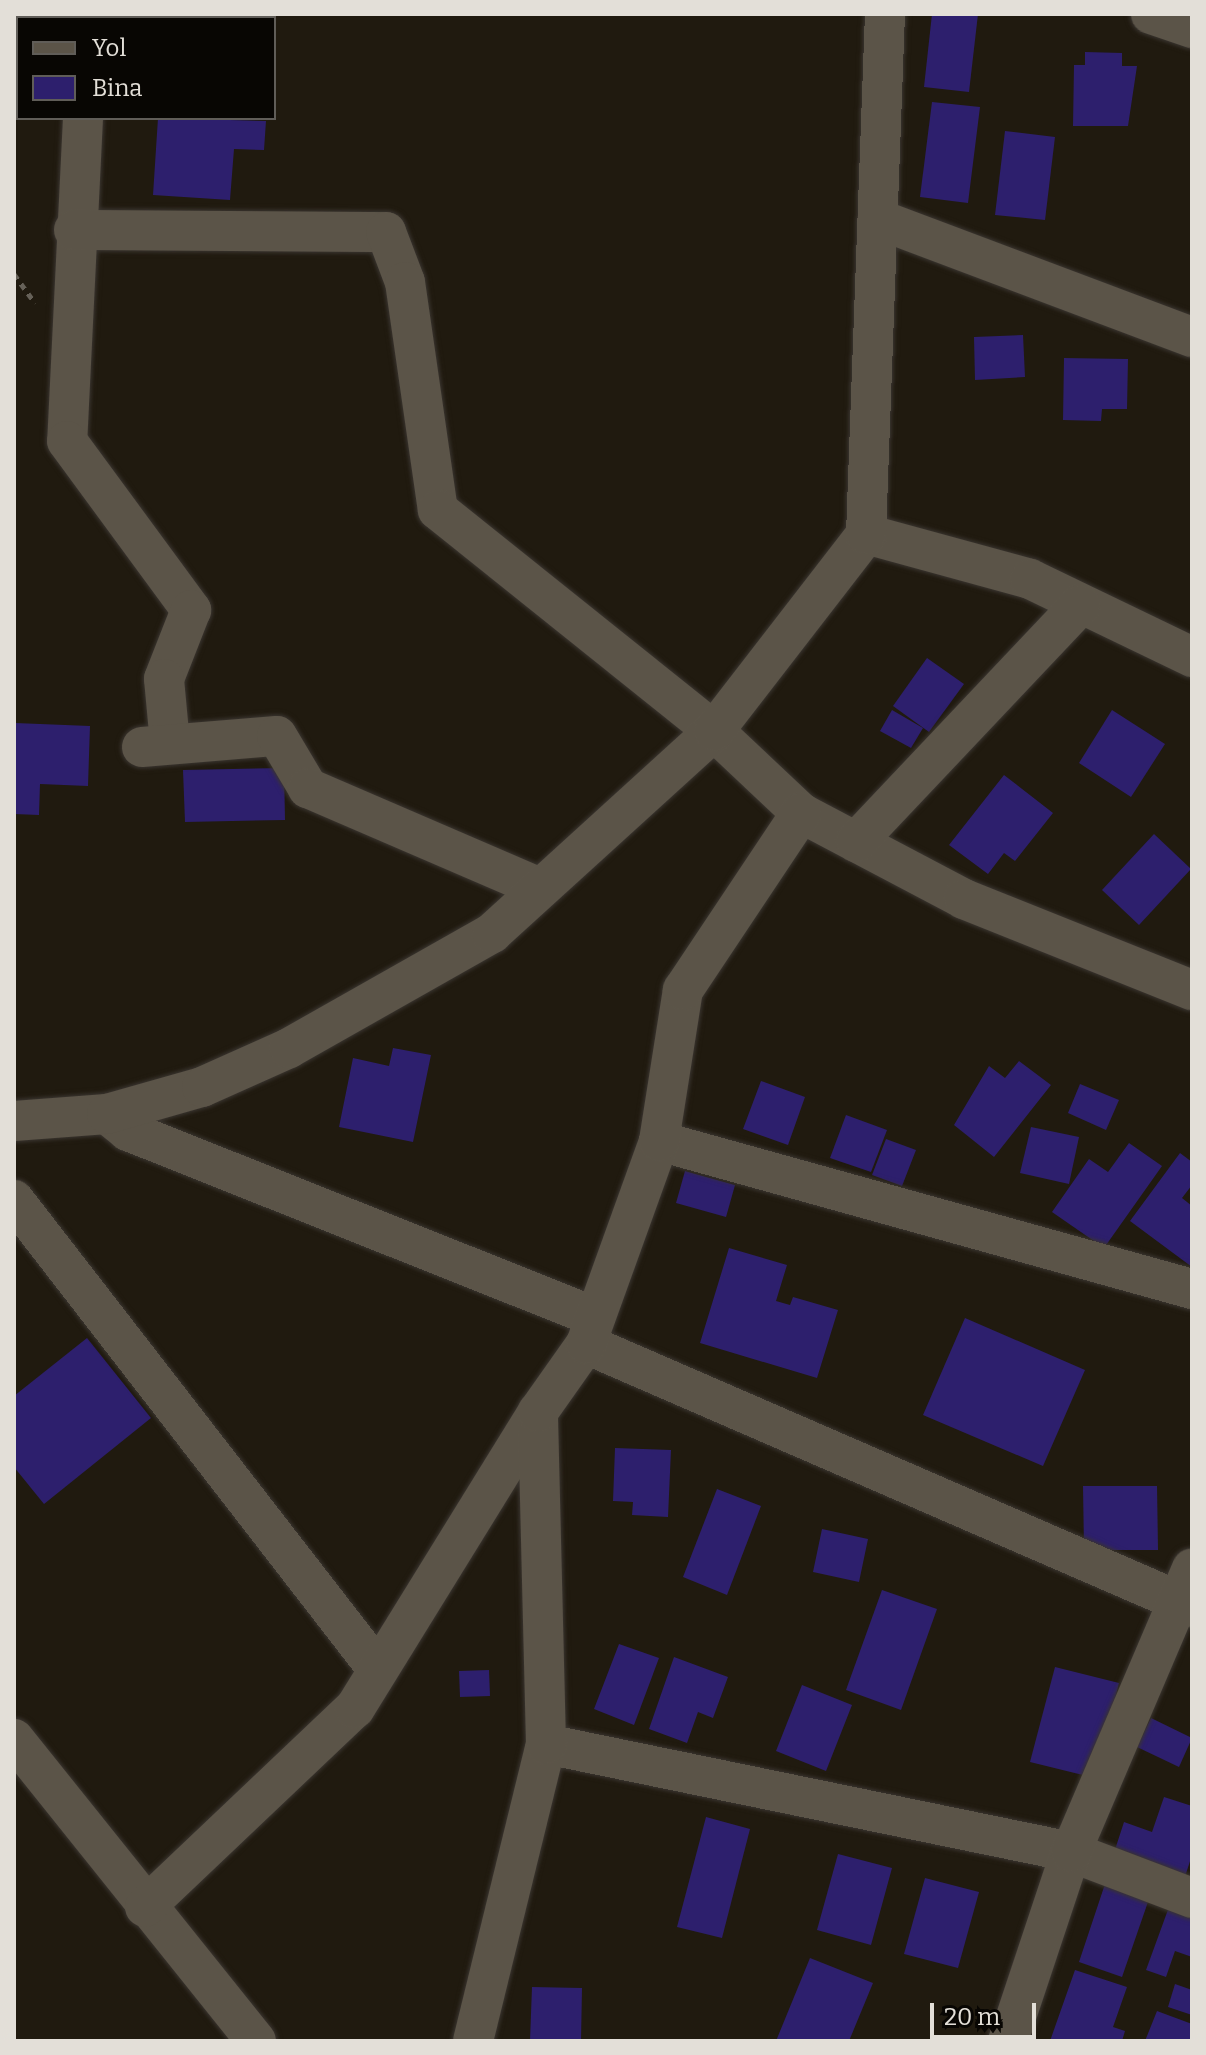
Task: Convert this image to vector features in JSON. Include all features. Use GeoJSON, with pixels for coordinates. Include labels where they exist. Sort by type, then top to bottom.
{"type":"FeatureCollection","features":[{"type":"Feature","properties":{"kind":"street"},"geometry":{"type":"LineString","coordinates":[[14,1121],[107,1114],[202,1087],[289,1048],[492,933],[538,887],[714,731],[866,534],[885,14]]}},
{"type":"Feature","properties":{"kind":"street"},"geometry":{"type":"LineString","coordinates":[[1151,14],[1192,28]]}},
{"type":"Feature","properties":{"kind":"street"},"geometry":{"type":"LineString","coordinates":[[83,120],[74,230],[67,441],[191,610],[164,679],[156,745],[277,736],[308,788],[538,887]]}},
{"type":"Feature","properties":{"kind":"street"},"geometry":{"type":"LineString","coordinates":[[878,219],[1192,337]]}},
{"type":"Feature","properties":{"kind":"street"},"geometry":{"type":"LineString","coordinates":[[74,230],[386,232],[405,282],[438,510],[714,731],[801,813],[964,899],[1192,990]]}},
{"type":"Feature","properties":{"kind":"street"},"geometry":{"type":"LineString","coordinates":[[866,534],[1030,579],[1192,657]]}},
{"type":"Feature","properties":{"kind":"street"},"geometry":{"type":"LineString","coordinates":[[856,842],[1080,605]]}},
{"type":"Feature","properties":{"kind":"street"},"geometry":{"type":"LineString","coordinates":[[145,1907],[355,1708],[590,1330],[659,1141],[683,990],[801,813]]}},
{"type":"Feature","properties":{"kind":"street"},"geometry":{"type":"LineString","coordinates":[[107,1114],[128,1131],[1188,1592],[1071,1852],[1008,2041]]}},
{"type":"Feature","properties":{"kind":"street"},"geometry":{"type":"LineString","coordinates":[[659,1141],[1192,1289]]}},
{"type":"Feature","properties":{"kind":"street"},"geometry":{"type":"LineString","coordinates":[[14,1200],[378,1670]]}},
{"type":"Feature","properties":{"kind":"street"},"geometry":{"type":"LineString","coordinates":[[473,2041],[546,1744],[538,1412]]}},
{"type":"Feature","properties":{"kind":"street"},"geometry":{"type":"LineString","coordinates":[[14,1739],[145,1907],[256,2041]]}},
{"type":"Feature","properties":{"kind":"street"},"geometry":{"type":"LineString","coordinates":[[546,1744],[1071,1852],[1192,1898]]}},
{"type":"Feature","properties":{"kind":"building"},"geometry":{"type":"Polygon","coordinates":[[[932,14],[978,14],[969,92],[924,87],[932,14]]]}},
{"type":"Feature","properties":{"kind":"building"},"geometry":{"type":"Polygon","coordinates":[[[1085,52],[1122,53],[1122,66],[1137,66],[1128,126],[1073,126],[1074,65],[1085,65],[1085,52]]]}},
{"type":"Feature","properties":{"kind":"building"},"geometry":{"type":"Polygon","coordinates":[[[932,102],[980,107],[968,203],[920,197],[932,102]]]}},
{"type":"Feature","properties":{"kind":"building"},"geometry":{"type":"Polygon","coordinates":[[[158,120],[266,121],[264,150],[234,149],[230,200],[153,195],[158,120]]]}},
{"type":"Feature","properties":{"kind":"building"},"geometry":{"type":"Polygon","coordinates":[[[1005,131],[1055,137],[1045,220],[995,215],[1005,131]]]}},
{"type":"Feature","properties":{"kind":"building"},"geometry":{"type":"Polygon","coordinates":[[[1023,335],[1025,377],[975,380],[974,337],[1023,335]]]}},
{"type":"Feature","properties":{"kind":"building"},"geometry":{"type":"Polygon","coordinates":[[[1064,358],[1128,359],[1127,409],[1102,409],[1101,421],[1063,420],[1064,358]]]}},
{"type":"Feature","properties":{"kind":"building"},"geometry":{"type":"Polygon","coordinates":[[[927,658],[964,684],[929,732],[893,706],[927,658]]]}},
{"type":"Feature","properties":{"kind":"building"},"geometry":{"type":"Polygon","coordinates":[[[892,710],[923,728],[911,748],[880,731],[892,710]]]}},
{"type":"Feature","properties":{"kind":"building"},"geometry":{"type":"Polygon","coordinates":[[[1112,710],[1165,744],[1131,797],[1079,763],[1112,710]]]}},
{"type":"Feature","properties":{"kind":"building"},"geometry":{"type":"Polygon","coordinates":[[[15,723],[90,726],[88,786],[40,784],[39,815],[14,814],[15,723]]]}},
{"type":"Feature","properties":{"kind":"building"},"geometry":{"type":"Polygon","coordinates":[[[284,768],[285,820],[185,822],[183,770],[284,768]]]}},
{"type":"Feature","properties":{"kind":"building"},"geometry":{"type":"Polygon","coordinates":[[[1004,775],[1053,813],[1015,861],[1004,853],[988,874],[949,845],[1004,775]]]}},
{"type":"Feature","properties":{"kind":"building"},"geometry":{"type":"Polygon","coordinates":[[[1154,834],[1191,869],[1139,925],[1102,890],[1154,834]]]}},
{"type":"Feature","properties":{"kind":"building"},"geometry":{"type":"Polygon","coordinates":[[[393,1048],[431,1055],[413,1142],[339,1127],[353,1058],[389,1066],[393,1048]]]}},
{"type":"Feature","properties":{"kind":"building"},"geometry":{"type":"Polygon","coordinates":[[[1019,1061],[1051,1085],[994,1157],[954,1125],[989,1066],[1005,1078],[1019,1061]]]}},
{"type":"Feature","properties":{"kind":"building"},"geometry":{"type":"Polygon","coordinates":[[[761,1081],[805,1097],[788,1145],[743,1129],[761,1081]]]}},
{"type":"Feature","properties":{"kind":"building"},"geometry":{"type":"Polygon","coordinates":[[[1080,1084],[1119,1100],[1106,1130],[1068,1113],[1080,1084]]]}},
{"type":"Feature","properties":{"kind":"building"},"geometry":{"type":"Polygon","coordinates":[[[846,1115],[887,1130],[871,1172],[830,1158],[846,1115]]]}},
{"type":"Feature","properties":{"kind":"building"},"geometry":{"type":"Polygon","coordinates":[[[1031,1127],[1079,1137],[1069,1184],[1020,1173],[1031,1127]]]}},
{"type":"Feature","properties":{"kind":"building"},"geometry":{"type":"Polygon","coordinates":[[[886,1139],[916,1150],[902,1186],[872,1175],[886,1139]]]}},
{"type":"Feature","properties":{"kind":"building"},"geometry":{"type":"Polygon","coordinates":[[[1129,1143],[1162,1166],[1104,1248],[1052,1212],[1089,1159],[1108,1172],[1129,1143]]]}},
{"type":"Feature","properties":{"kind":"building"},"geometry":{"type":"Polygon","coordinates":[[[1180,1153],[1192,1162],[1192,1185],[1182,1198],[1192,1206],[1192,1267],[1130,1221],[1180,1153]]]}},
{"type":"Feature","properties":{"kind":"building"},"geometry":{"type":"Polygon","coordinates":[[[685,1171],[735,1185],[726,1217],[676,1203],[685,1171]]]}},
{"type":"Feature","properties":{"kind":"building"},"geometry":{"type":"Polygon","coordinates":[[[729,1248],[787,1265],[776,1301],[790,1305],[793,1297],[838,1310],[817,1378],[700,1343],[729,1248]]]}},
{"type":"Feature","properties":{"kind":"building"},"geometry":{"type":"Polygon","coordinates":[[[965,1318],[1085,1370],[1043,1466],[923,1415],[965,1318]]]}},
{"type":"Feature","properties":{"kind":"building"},"geometry":{"type":"Polygon","coordinates":[[[87,1338],[151,1418],[44,1504],[14,1467],[14,1396],[87,1338]]]}},
{"type":"Feature","properties":{"kind":"building"},"geometry":{"type":"Polygon","coordinates":[[[615,1448],[671,1450],[668,1517],[632,1515],[633,1502],[613,1501],[615,1448]]]}},
{"type":"Feature","properties":{"kind":"building"},"geometry":{"type":"Polygon","coordinates":[[[1083,1486],[1157,1486],[1158,1550],[1084,1550],[1083,1486]]]}},
{"type":"Feature","properties":{"kind":"building"},"geometry":{"type":"Polygon","coordinates":[[[717,1489],[761,1506],[727,1595],[683,1577],[717,1489]]]}},
{"type":"Feature","properties":{"kind":"building"},"geometry":{"type":"Polygon","coordinates":[[[822,1529],[868,1539],[859,1582],[813,1572],[822,1529]]]}},
{"type":"Feature","properties":{"kind":"building"},"geometry":{"type":"Polygon","coordinates":[[[882,1590],[937,1609],[901,1710],[846,1690],[882,1590]]]}},
{"type":"Feature","properties":{"kind":"building"},"geometry":{"type":"Polygon","coordinates":[[[619,1644],[659,1658],[634,1725],[594,1709],[619,1644]]]}},
{"type":"Feature","properties":{"kind":"building"},"geometry":{"type":"Polygon","coordinates":[[[674,1657],[728,1677],[713,1718],[698,1712],[687,1743],[649,1729],[674,1657]]]}},
{"type":"Feature","properties":{"kind":"building"},"geometry":{"type":"Polygon","coordinates":[[[1055,1667],[1119,1683],[1095,1778],[1030,1762],[1055,1667]]]}},
{"type":"Feature","properties":{"kind":"building"},"geometry":{"type":"Polygon","coordinates":[[[489,1670],[490,1696],[460,1697],[459,1671],[489,1670]]]}},
{"type":"Feature","properties":{"kind":"building"},"geometry":{"type":"Polygon","coordinates":[[[802,1685],[852,1705],[826,1771],[776,1751],[802,1685]]]}},
{"type":"Feature","properties":{"kind":"building"},"geometry":{"type":"Polygon","coordinates":[[[1151,1718],[1192,1738],[1179,1767],[1137,1747],[1151,1718]]]}},
{"type":"Feature","properties":{"kind":"building"},"geometry":{"type":"Polygon","coordinates":[[[1164,1797],[1192,1806],[1192,1855],[1181,1889],[1110,1865],[1124,1822],[1152,1832],[1164,1797]]]}},
{"type":"Feature","properties":{"kind":"building"},"geometry":{"type":"Polygon","coordinates":[[[706,1817],[750,1829],[722,1938],[677,1927],[706,1817]]]}},
{"type":"Feature","properties":{"kind":"building"},"geometry":{"type":"Polygon","coordinates":[[[838,1854],[892,1868],[871,1945],[817,1930],[838,1854]]]}},
{"type":"Feature","properties":{"kind":"building"},"geometry":{"type":"Polygon","coordinates":[[[925,1878],[979,1892],[958,1968],[904,1954],[925,1878]]]}},
{"type":"Feature","properties":{"kind":"building"},"geometry":{"type":"Polygon","coordinates":[[[1105,1884],[1149,1899],[1122,1977],[1079,1962],[1105,1884]]]}},
{"type":"Feature","properties":{"kind":"building"},"geometry":{"type":"Polygon","coordinates":[[[1169,1907],[1192,1915],[1192,1957],[1175,1951],[1166,1977],[1146,1970],[1169,1907]]]}},
{"type":"Feature","properties":{"kind":"building"},"geometry":{"type":"Polygon","coordinates":[[[810,1958],[873,1983],[849,2041],[776,2041],[810,1958]]]}},
{"type":"Feature","properties":{"kind":"building"},"geometry":{"type":"Polygon","coordinates":[[[1075,1970],[1127,1987],[1113,2027],[1125,2031],[1122,2041],[1050,2041],[1075,1970]]]}},
{"type":"Feature","properties":{"kind":"building"},"geometry":{"type":"Polygon","coordinates":[[[1175,1984],[1192,1990],[1192,2015],[1168,2007],[1175,1984]]]}},
{"type":"Feature","properties":{"kind":"building"},"geometry":{"type":"Polygon","coordinates":[[[532,1987],[582,1988],[581,2041],[530,2041],[532,1987]]]}},
{"type":"Feature","properties":{"kind":"building"},"geometry":{"type":"Polygon","coordinates":[[[1157,2011],[1192,2024],[1192,2041],[1145,2041],[1157,2011]]]}}]}
